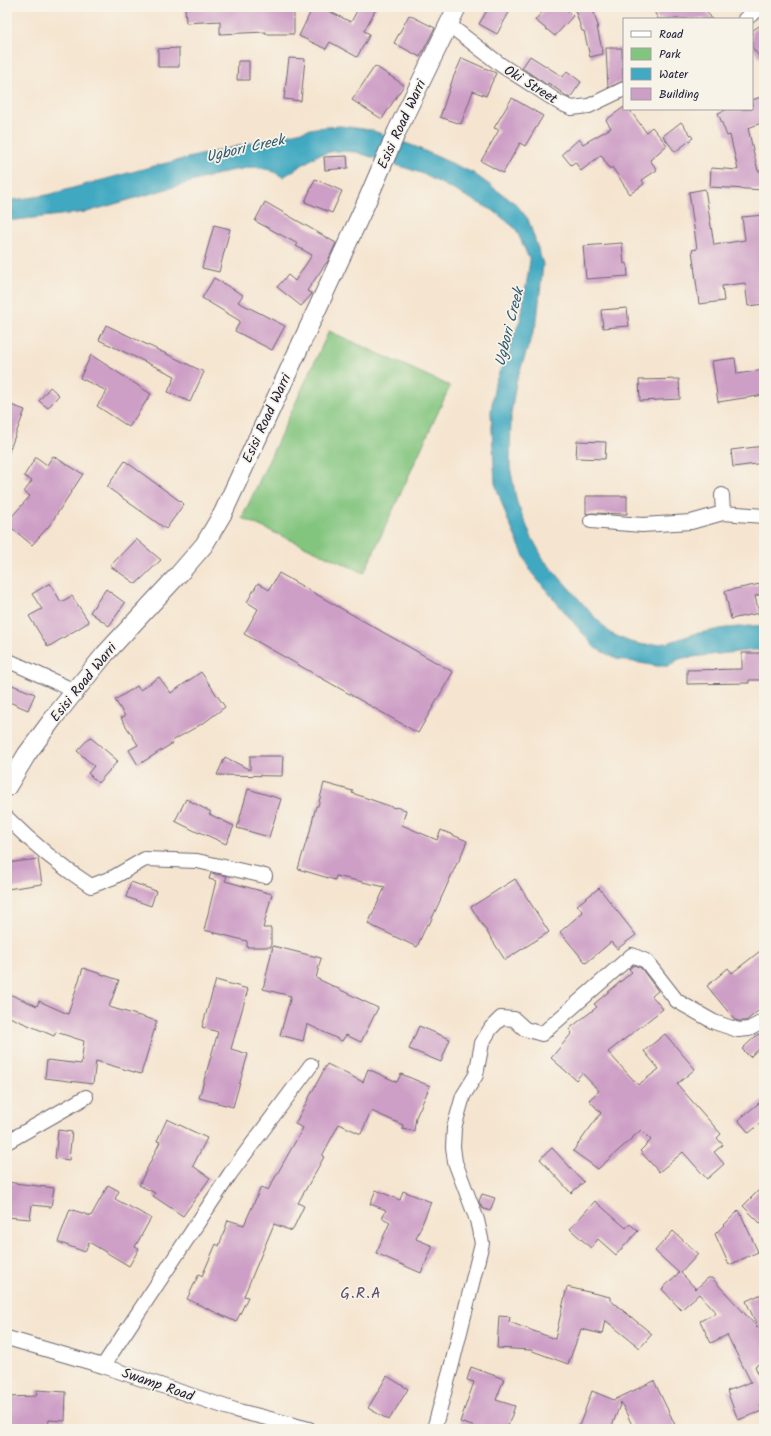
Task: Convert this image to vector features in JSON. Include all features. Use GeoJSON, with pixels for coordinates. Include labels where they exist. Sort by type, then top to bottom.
{"type":"FeatureCollection","features":[{"type":"Feature","properties":{"kind":"street","name":"Esisi Road Warri"},"geometry":{"type":"LineString","coordinates":[[7,787],[32,748],[75,690],[105,654],[204,545],[223,513],[366,203],[397,131],[457,7]]}},
{"type":"Feature","properties":{"kind":"street"},"geometry":{"type":"LineString","coordinates":[[746,18],[762,7]]}},
{"type":"Feature","properties":{"kind":"street","name":"Oki Street"},"geometry":{"type":"LineString","coordinates":[[448,24],[501,65],[560,103],[572,108],[588,106],[623,89]]}},
{"type":"Feature","properties":{"kind":"street"},"geometry":{"type":"LineString","coordinates":[[722,495],[722,513]]}},
{"type":"Feature","properties":{"kind":"street"},"geometry":{"type":"LineString","coordinates":[[591,521],[642,525],[691,522],[722,513],[764,516]]}},
{"type":"Feature","properties":{"kind":"street"},"geometry":{"type":"LineString","coordinates":[[7,660],[75,690]]}},
{"type":"Feature","properties":{"kind":"street"},"geometry":{"type":"LineString","coordinates":[[7,818],[25,836],[66,870],[91,886],[114,877],[145,858],[197,861],[265,876]]}},
{"type":"Feature","properties":{"kind":"street"},"geometry":{"type":"LineString","coordinates":[[434,1429],[451,1368],[482,1243],[475,1214],[460,1179],[455,1162],[453,1147],[454,1128],[463,1096],[476,1075],[482,1043],[491,1028],[501,1018],[514,1019],[524,1029],[542,1034],[632,955],[646,961],[677,1001],[714,1022],[738,1030],[749,1029],[764,1021]]}},
{"type":"Feature","properties":{"kind":"street"},"geometry":{"type":"LineString","coordinates":[[103,1366],[230,1174],[311,1065]]}},
{"type":"Feature","properties":{"kind":"street"},"geometry":{"type":"LineString","coordinates":[[7,1142],[86,1097]]}},
{"type":"Feature","properties":{"kind":"street","name":"Swamp Road"},"geometry":{"type":"LineString","coordinates":[[7,1338],[103,1366],[235,1410],[308,1429]]}},
{"type":"Feature","properties":{"kind":"green space"},"geometry":{"type":"Polygon","coordinates":[[[329,331],[450,386],[364,573],[242,518],[329,331]]]}},
{"type":"Feature","properties":{"kind":"water","name":"Ugbori Creek"},"geometry":{"type":"Polygon","coordinates":[[[340,126],[371,130],[416,147],[473,173],[516,204],[528,219],[543,264],[537,321],[516,382],[511,414],[510,467],[517,503],[531,536],[544,560],[610,633],[630,642],[644,645],[667,643],[694,634],[726,628],[764,625],[764,649],[683,658],[669,666],[657,666],[617,659],[595,648],[531,572],[507,518],[495,483],[491,412],[495,383],[521,318],[530,261],[516,229],[494,211],[421,173],[356,152],[334,151],[318,155],[283,177],[270,170],[254,167],[229,171],[87,212],[7,221],[7,201],[47,195],[154,166],[315,128],[340,126]]]}},
{"type":"Feature","properties":{"kind":"building"},"geometry":{"type":"Polygon","coordinates":[[[185,7],[294,7],[294,34],[266,34],[266,32],[220,34],[220,21],[186,23],[185,7]]]}},
{"type":"Feature","properties":{"kind":"building"},"geometry":{"type":"Polygon","coordinates":[[[313,7],[320,7],[351,22],[359,7],[377,7],[364,31],[370,34],[357,57],[330,42],[326,49],[299,36],[313,7]]]}},
{"type":"Feature","properties":{"kind":"building"},"geometry":{"type":"Polygon","coordinates":[[[489,7],[512,7],[497,34],[479,24],[489,7]]]}},
{"type":"Feature","properties":{"kind":"building"},"geometry":{"type":"Polygon","coordinates":[[[547,7],[564,7],[573,16],[555,36],[535,20],[547,7]]]}},
{"type":"Feature","properties":{"kind":"building"},"geometry":{"type":"Polygon","coordinates":[[[574,7],[592,7],[598,26],[603,54],[590,57],[584,31],[582,31],[574,7]]]}},
{"type":"Feature","properties":{"kind":"building"},"geometry":{"type":"Polygon","coordinates":[[[661,7],[704,7],[711,18],[658,18],[654,11],[661,7]]]}},
{"type":"Feature","properties":{"kind":"building"},"geometry":{"type":"Polygon","coordinates":[[[409,15],[435,28],[420,57],[394,43],[409,15]]]}},
{"type":"Feature","properties":{"kind":"building"},"geometry":{"type":"Polygon","coordinates":[[[759,26],[764,33],[764,63],[753,48],[753,30],[759,26]]]}},
{"type":"Feature","properties":{"kind":"building"},"geometry":{"type":"Polygon","coordinates":[[[179,48],[179,67],[158,67],[158,49],[179,48]]]}},
{"type":"Feature","properties":{"kind":"building"},"geometry":{"type":"Polygon","coordinates":[[[606,48],[622,48],[623,81],[608,88],[606,48]]]}},
{"type":"Feature","properties":{"kind":"building"},"geometry":{"type":"Polygon","coordinates":[[[530,56],[563,77],[567,71],[581,82],[570,98],[522,68],[530,56]]]}},
{"type":"Feature","properties":{"kind":"building"},"geometry":{"type":"Polygon","coordinates":[[[289,58],[305,59],[301,101],[284,99],[289,58]]]}},
{"type":"Feature","properties":{"kind":"building"},"geometry":{"type":"Polygon","coordinates":[[[462,58],[496,73],[486,96],[473,91],[461,124],[440,117],[453,78],[462,58]]]}},
{"type":"Feature","properties":{"kind":"building"},"geometry":{"type":"Polygon","coordinates":[[[238,61],[249,61],[249,80],[237,80],[238,61]]]}},
{"type":"Feature","properties":{"kind":"building"},"geometry":{"type":"Polygon","coordinates":[[[375,66],[404,85],[382,119],[352,100],[375,66]]]}},
{"type":"Feature","properties":{"kind":"building"},"geometry":{"type":"Polygon","coordinates":[[[764,96],[764,122],[748,128],[758,171],[764,171],[764,190],[710,187],[711,168],[738,170],[730,135],[727,136],[718,113],[726,110],[753,110],[753,100],[764,96]]]}},
{"type":"Feature","properties":{"kind":"building"},"geometry":{"type":"Polygon","coordinates":[[[512,98],[543,116],[525,146],[520,143],[503,173],[481,161],[499,130],[494,128],[512,98]]]}},
{"type":"Feature","properties":{"kind":"building"},"geometry":{"type":"Polygon","coordinates":[[[623,108],[623,110],[630,110],[646,132],[652,127],[667,145],[650,160],[657,170],[642,180],[644,184],[630,194],[612,167],[610,169],[601,155],[581,171],[575,162],[571,165],[562,154],[579,139],[583,144],[611,128],[606,120],[623,108]]]}},
{"type":"Feature","properties":{"kind":"building"},"geometry":{"type":"Polygon","coordinates":[[[681,122],[693,138],[675,152],[663,136],[681,122]]]}},
{"type":"Feature","properties":{"kind":"building"},"geometry":{"type":"Polygon","coordinates":[[[347,156],[348,168],[325,170],[324,157],[347,156]]]}},
{"type":"Feature","properties":{"kind":"building"},"geometry":{"type":"Polygon","coordinates":[[[315,179],[342,191],[332,213],[305,202],[315,179]]]}},
{"type":"Feature","properties":{"kind":"building"},"geometry":{"type":"Polygon","coordinates":[[[705,189],[714,245],[745,240],[742,217],[764,215],[764,304],[748,306],[745,283],[722,286],[724,301],[699,304],[692,250],[697,249],[689,192],[705,189]]]}},
{"type":"Feature","properties":{"kind":"building"},"geometry":{"type":"Polygon","coordinates":[[[265,202],[336,243],[327,263],[307,291],[312,294],[301,306],[277,287],[288,275],[295,281],[312,255],[296,246],[298,244],[255,221],[265,202]]]}},
{"type":"Feature","properties":{"kind":"building"},"geometry":{"type":"Polygon","coordinates":[[[214,225],[230,229],[219,272],[202,268],[214,225]]]}},
{"type":"Feature","properties":{"kind":"building"},"geometry":{"type":"Polygon","coordinates":[[[622,243],[624,264],[627,263],[628,276],[586,279],[583,246],[622,243]]]}},
{"type":"Feature","properties":{"kind":"building"},"geometry":{"type":"Polygon","coordinates":[[[214,278],[243,295],[238,302],[285,326],[272,350],[235,331],[240,321],[202,298],[214,278]]]}},
{"type":"Feature","properties":{"kind":"building"},"geometry":{"type":"Polygon","coordinates":[[[627,308],[629,326],[603,328],[601,310],[627,308]]]}},
{"type":"Feature","properties":{"kind":"building"},"geometry":{"type":"Polygon","coordinates":[[[106,325],[204,372],[190,402],[168,392],[175,376],[99,340],[106,325]]]}},
{"type":"Feature","properties":{"kind":"building"},"geometry":{"type":"Polygon","coordinates":[[[91,355],[151,394],[129,427],[97,406],[107,391],[80,378],[91,355]]]}},
{"type":"Feature","properties":{"kind":"building"},"geometry":{"type":"Polygon","coordinates":[[[735,358],[737,374],[764,370],[764,395],[718,402],[712,361],[735,358]]]}},
{"type":"Feature","properties":{"kind":"building"},"geometry":{"type":"Polygon","coordinates":[[[679,379],[680,399],[640,401],[639,380],[679,379]]]}},
{"type":"Feature","properties":{"kind":"building"},"geometry":{"type":"Polygon","coordinates":[[[50,387],[59,395],[48,408],[39,401],[50,387]]]}},
{"type":"Feature","properties":{"kind":"building"},"geometry":{"type":"Polygon","coordinates":[[[11,405],[25,410],[7,454],[7,414],[11,405]]]}},
{"type":"Feature","properties":{"kind":"building"},"geometry":{"type":"Polygon","coordinates":[[[577,441],[606,442],[605,459],[576,458],[577,441]]]}},
{"type":"Feature","properties":{"kind":"building"},"geometry":{"type":"Polygon","coordinates":[[[764,446],[764,463],[733,467],[731,450],[764,446]]]}},
{"type":"Feature","properties":{"kind":"building"},"geometry":{"type":"Polygon","coordinates":[[[53,456],[83,474],[49,526],[32,545],[7,524],[7,522],[30,496],[24,492],[32,481],[24,476],[36,457],[47,465],[53,456]]]}},
{"type":"Feature","properties":{"kind":"building"},"geometry":{"type":"Polygon","coordinates":[[[125,461],[184,504],[166,529],[107,487],[125,461]]]}},
{"type":"Feature","properties":{"kind":"building"},"geometry":{"type":"Polygon","coordinates":[[[586,496],[627,496],[627,514],[586,514],[586,496]]]}},
{"type":"Feature","properties":{"kind":"building"},"geometry":{"type":"Polygon","coordinates":[[[136,539],[161,560],[136,584],[110,566],[136,539]]]}},
{"type":"Feature","properties":{"kind":"building"},"geometry":{"type":"Polygon","coordinates":[[[279,573],[453,672],[418,733],[244,634],[258,609],[247,602],[258,583],[269,590],[279,573]]]}},
{"type":"Feature","properties":{"kind":"building"},"geometry":{"type":"Polygon","coordinates":[[[50,583],[61,602],[72,596],[89,622],[48,647],[29,616],[42,609],[32,594],[50,583]]]}},
{"type":"Feature","properties":{"kind":"building"},"geometry":{"type":"Polygon","coordinates":[[[760,584],[762,594],[755,596],[759,613],[731,619],[725,591],[760,584]]]}},
{"type":"Feature","properties":{"kind":"building"},"geometry":{"type":"Polygon","coordinates":[[[106,589],[125,603],[109,626],[90,612],[106,589]]]}},
{"type":"Feature","properties":{"kind":"building"},"geometry":{"type":"Polygon","coordinates":[[[742,653],[764,653],[764,680],[749,680],[749,683],[687,684],[687,670],[742,669],[742,653]]]}},
{"type":"Feature","properties":{"kind":"building"},"geometry":{"type":"Polygon","coordinates":[[[201,672],[225,707],[205,722],[172,741],[173,743],[138,765],[129,750],[138,745],[121,718],[125,716],[115,700],[137,686],[140,690],[159,677],[171,693],[201,672]]]}},
{"type":"Feature","properties":{"kind":"building"},"geometry":{"type":"Polygon","coordinates":[[[7,683],[35,694],[28,710],[7,701],[7,683]]]}},
{"type":"Feature","properties":{"kind":"building"},"geometry":{"type":"Polygon","coordinates":[[[90,737],[118,761],[98,783],[88,773],[94,766],[77,751],[90,737]]]}},
{"type":"Feature","properties":{"kind":"building"},"geometry":{"type":"Polygon","coordinates":[[[250,756],[283,756],[282,776],[217,775],[225,757],[250,770],[250,756]]]}},
{"type":"Feature","properties":{"kind":"building"},"geometry":{"type":"Polygon","coordinates":[[[324,783],[353,791],[352,793],[395,808],[406,810],[402,825],[437,840],[441,830],[467,841],[429,925],[427,924],[417,947],[368,924],[385,887],[336,876],[335,880],[298,869],[324,783]]]}},
{"type":"Feature","properties":{"kind":"building"},"geometry":{"type":"Polygon","coordinates":[[[248,789],[281,799],[269,837],[237,828],[248,789]]]}},
{"type":"Feature","properties":{"kind":"building"},"geometry":{"type":"Polygon","coordinates":[[[186,799],[211,812],[209,814],[234,826],[226,844],[175,821],[186,799]]]}},
{"type":"Feature","properties":{"kind":"building"},"geometry":{"type":"Polygon","coordinates":[[[38,859],[42,884],[7,889],[7,863],[38,859]]]}},
{"type":"Feature","properties":{"kind":"building"},"geometry":{"type":"Polygon","coordinates":[[[211,873],[227,876],[225,881],[272,894],[263,928],[271,928],[271,947],[247,947],[247,941],[204,930],[216,881],[209,879],[211,873]]]}},
{"type":"Feature","properties":{"kind":"building"},"geometry":{"type":"Polygon","coordinates":[[[515,879],[549,932],[505,960],[471,907],[515,879]]]}},
{"type":"Feature","properties":{"kind":"building"},"geometry":{"type":"Polygon","coordinates":[[[131,882],[156,891],[151,906],[126,897],[131,882]]]}},
{"type":"Feature","properties":{"kind":"building"},"geometry":{"type":"Polygon","coordinates":[[[599,888],[636,935],[617,949],[611,942],[586,963],[560,932],[583,912],[577,905],[599,888]]]}},
{"type":"Feature","properties":{"kind":"building"},"geometry":{"type":"Polygon","coordinates":[[[273,946],[321,958],[316,978],[378,1008],[361,1042],[346,1035],[342,1041],[307,1024],[303,1041],[280,1035],[291,996],[263,989],[273,946]]]}},
{"type":"Feature","properties":{"kind":"building"},"geometry":{"type":"Polygon","coordinates":[[[764,948],[764,1006],[746,1021],[735,1020],[707,986],[728,968],[732,973],[764,948]]]}},
{"type":"Feature","properties":{"kind":"building"},"geometry":{"type":"Polygon","coordinates":[[[634,965],[641,968],[658,991],[652,996],[663,1009],[608,1052],[638,1085],[659,1069],[644,1051],[665,1034],[695,1069],[677,1084],[721,1134],[717,1138],[723,1145],[714,1152],[724,1164],[707,1179],[683,1152],[659,1172],[640,1151],[651,1140],[641,1130],[598,1169],[573,1151],[601,1113],[589,1100],[599,1091],[582,1073],[576,1080],[551,1058],[572,1033],[569,1029],[597,1007],[594,1004],[632,972],[629,969],[634,965]]]}},
{"type":"Feature","properties":{"kind":"building"},"geometry":{"type":"Polygon","coordinates":[[[83,968],[119,980],[109,1007],[157,1021],[141,1074],[96,1061],[93,1084],[45,1078],[47,1060],[81,1064],[84,1041],[56,1032],[54,1036],[7,1016],[7,993],[37,1006],[39,1001],[68,1014],[83,968]]]}},
{"type":"Feature","properties":{"kind":"building"},"geometry":{"type":"Polygon","coordinates":[[[216,980],[248,989],[231,1049],[248,1054],[233,1107],[199,1098],[218,1032],[202,1027],[216,980]]]}},
{"type":"Feature","properties":{"kind":"building"},"geometry":{"type":"Polygon","coordinates":[[[419,1026],[450,1039],[441,1062],[409,1049],[419,1026]]]}},
{"type":"Feature","properties":{"kind":"building"},"geometry":{"type":"Polygon","coordinates":[[[758,1034],[764,1040],[764,1044],[750,1057],[742,1049],[758,1034]]]}},
{"type":"Feature","properties":{"kind":"building"},"geometry":{"type":"Polygon","coordinates":[[[327,1064],[363,1082],[368,1069],[397,1082],[401,1074],[430,1086],[416,1117],[414,1131],[402,1129],[403,1125],[371,1111],[361,1134],[339,1124],[322,1156],[324,1157],[298,1203],[304,1206],[292,1231],[274,1224],[244,1296],[248,1297],[236,1322],[187,1299],[199,1274],[202,1276],[216,1244],[219,1246],[228,1220],[244,1225],[261,1187],[268,1190],[303,1128],[295,1124],[327,1064]]]}},
{"type":"Feature","properties":{"kind":"building"},"geometry":{"type":"Polygon","coordinates":[[[764,1099],[764,1120],[749,1133],[738,1120],[764,1099]]]}},
{"type":"Feature","properties":{"kind":"building"},"geometry":{"type":"Polygon","coordinates":[[[167,1119],[207,1138],[193,1166],[210,1178],[183,1216],[153,1196],[155,1193],[139,1185],[160,1142],[157,1141],[167,1119]]]}},
{"type":"Feature","properties":{"kind":"building"},"geometry":{"type":"Polygon","coordinates":[[[58,1130],[72,1132],[69,1160],[55,1158],[58,1130]]]}},
{"type":"Feature","properties":{"kind":"building"},"geometry":{"type":"Polygon","coordinates":[[[552,1148],[584,1182],[571,1193],[540,1159],[552,1148]]]}},
{"type":"Feature","properties":{"kind":"building"},"geometry":{"type":"Polygon","coordinates":[[[7,1182],[54,1188],[51,1207],[32,1205],[30,1219],[7,1217],[7,1182]]]}},
{"type":"Feature","properties":{"kind":"building"},"geometry":{"type":"Polygon","coordinates":[[[108,1185],[119,1191],[115,1199],[151,1218],[135,1247],[139,1249],[129,1266],[89,1242],[85,1252],[58,1242],[70,1209],[91,1216],[108,1185]]]}},
{"type":"Feature","properties":{"kind":"building"},"geometry":{"type":"Polygon","coordinates":[[[764,1185],[764,1227],[743,1206],[764,1185]]]}},
{"type":"Feature","properties":{"kind":"building"},"geometry":{"type":"Polygon","coordinates":[[[376,1190],[400,1200],[403,1191],[431,1202],[416,1239],[433,1246],[421,1273],[376,1253],[390,1222],[382,1218],[386,1210],[370,1204],[376,1190]]]}},
{"type":"Feature","properties":{"kind":"building"},"geometry":{"type":"Polygon","coordinates":[[[482,1194],[495,1198],[490,1211],[482,1208],[479,1201],[482,1194]]]}},
{"type":"Feature","properties":{"kind":"building"},"geometry":{"type":"Polygon","coordinates":[[[595,1201],[626,1228],[630,1224],[638,1231],[616,1255],[598,1239],[591,1248],[570,1229],[595,1201]]]}},
{"type":"Feature","properties":{"kind":"building"},"geometry":{"type":"Polygon","coordinates":[[[739,1210],[758,1252],[729,1265],[715,1234],[739,1210]]]}},
{"type":"Feature","properties":{"kind":"building"},"geometry":{"type":"Polygon","coordinates":[[[673,1231],[698,1254],[681,1273],[696,1289],[708,1278],[712,1278],[758,1328],[746,1301],[764,1293],[764,1361],[755,1366],[764,1389],[764,1402],[760,1404],[762,1411],[738,1420],[727,1391],[751,1382],[727,1335],[711,1343],[700,1321],[716,1313],[699,1294],[681,1310],[662,1289],[679,1273],[655,1251],[673,1231]]]}},
{"type":"Feature","properties":{"kind":"building"},"geometry":{"type":"Polygon","coordinates":[[[567,1287],[610,1297],[610,1300],[652,1334],[640,1348],[605,1320],[602,1334],[581,1329],[568,1364],[530,1350],[497,1348],[499,1316],[510,1317],[509,1322],[555,1339],[567,1287]]]}},
{"type":"Feature","properties":{"kind":"building"},"geometry":{"type":"Polygon","coordinates":[[[471,1367],[504,1379],[496,1400],[515,1406],[507,1429],[481,1429],[460,1422],[474,1382],[467,1380],[471,1367]]]}},
{"type":"Feature","properties":{"kind":"building"},"geometry":{"type":"Polygon","coordinates":[[[387,1376],[408,1389],[389,1420],[368,1408],[387,1376]]]}},
{"type":"Feature","properties":{"kind":"building"},"geometry":{"type":"Polygon","coordinates":[[[654,1381],[677,1429],[634,1429],[621,1402],[611,1429],[578,1429],[592,1391],[614,1400],[654,1381]]]}},
{"type":"Feature","properties":{"kind":"building"},"geometry":{"type":"Polygon","coordinates":[[[37,1390],[66,1392],[65,1421],[49,1420],[48,1429],[9,1429],[8,1397],[36,1396],[37,1390]]]}},
{"type":"Feature","properties":{"kind":"district","name":"G.R.A"},"geometry":{"type":"Point","coordinates":[361,1292]}}]}
